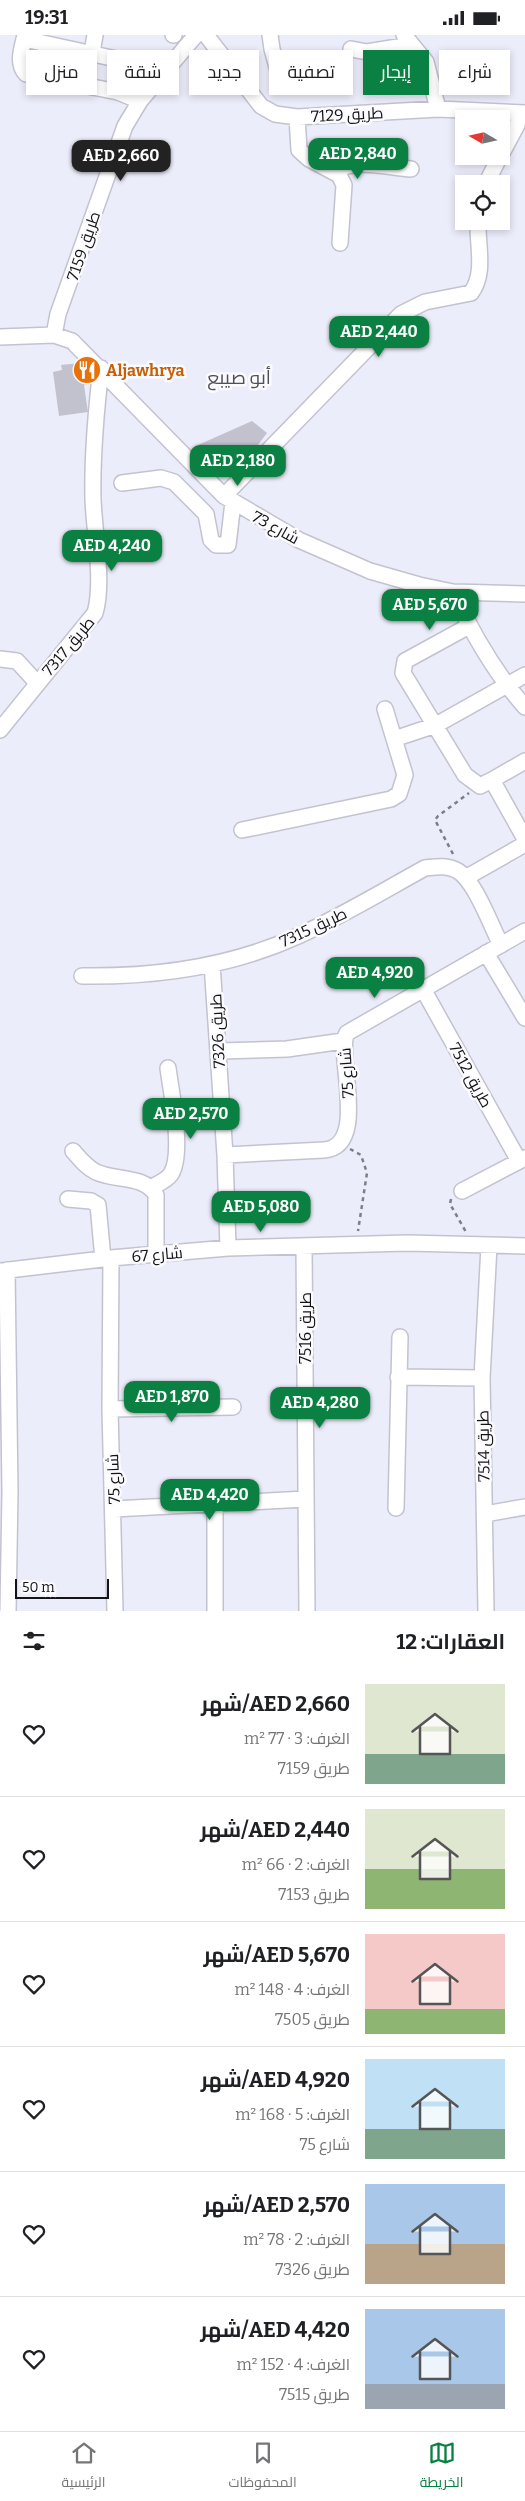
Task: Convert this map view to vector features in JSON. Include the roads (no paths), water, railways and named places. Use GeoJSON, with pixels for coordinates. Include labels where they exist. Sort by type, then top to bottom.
{"type":"FeatureCollection","features":[{"type":"Feature","properties":{"kind":"street"},"geometry":{"type":"LineString","coordinates":[[92,50],[95,35]]}},
{"type":"Feature","properties":{"kind":"street","name":"طريق 7159"},"geometry":{"type":"LineString","coordinates":[[179,55],[196,35]]}},
{"type":"Feature","properties":{"kind":"street","name":"طريق 7129"},"geometry":{"type":"LineString","coordinates":[[206,35],[261,106],[275,114],[297,117],[438,109],[522,113]]}},
{"type":"Feature","properties":{"kind":"street"},"geometry":{"type":"LineString","coordinates":[[270,35],[272,50]]}},
{"type":"Feature","properties":{"kind":"street"},"geometry":{"type":"LineString","coordinates":[[79,50],[25,37],[20,65],[26,73],[118,92],[140,101]]}},
{"type":"Feature","properties":{"kind":"street"},"geometry":{"type":"LineString","coordinates":[[351,49],[367,52],[407,40],[426,62],[438,109]]}},
{"type":"Feature","properties":{"kind":"street","name":"طريق 7159"},"geometry":{"type":"LineString","coordinates":[[54,335],[58,314],[125,126],[145,95]]}},
{"type":"Feature","properties":{"kind":"street"},"geometry":{"type":"LineString","coordinates":[[510,138],[522,113]]}},
{"type":"Feature","properties":{"kind":"street"},"geometry":{"type":"LineString","coordinates":[[297,117],[299,150],[309,159],[333,172],[344,185],[340,243]]}},
{"type":"Feature","properties":{"kind":"street"},"geometry":{"type":"LineString","coordinates":[[333,172],[340,167],[355,164],[411,169]]}},
{"type":"Feature","properties":{"kind":"street"},"geometry":{"type":"LineString","coordinates":[[122,483],[161,478],[174,482],[206,514],[211,540],[216,545],[228,545],[228,499],[401,314],[425,301],[471,293],[478,284],[480,273],[478,230]]}},
{"type":"Feature","properties":{"kind":"street","name":"شارع 73"},"geometry":{"type":"LineString","coordinates":[[0,337],[54,335],[72,341],[101,368],[228,499],[299,540],[370,571],[453,593],[525,594]]}},
{"type":"Feature","properties":{"kind":"street","name":"طريق 7317"},"geometry":{"type":"LineString","coordinates":[[0,730],[36,683],[90,621],[98,604],[93,496],[96,412],[101,368]]}},
{"type":"Feature","properties":{"kind":"street"},"geometry":{"type":"LineString","coordinates":[[453,593],[469,626],[507,687],[525,707]]}},
{"type":"Feature","properties":{"kind":"street"},"geometry":{"type":"LineString","coordinates":[[469,626],[405,661],[403,673],[465,775],[486,783],[525,839]]}},
{"type":"Feature","properties":{"kind":"street"},"geometry":{"type":"LineString","coordinates":[[0,659],[17,661],[36,683]]}},
{"type":"Feature","properties":{"kind":"street"},"geometry":{"type":"LineString","coordinates":[[394,739],[436,725],[507,687],[525,675]]}},
{"type":"Feature","properties":{"kind":"street"},"geometry":{"type":"LineString","coordinates":[[242,829],[391,799],[399,794],[405,775],[385,709]]}},
{"type":"Feature","properties":{"kind":"street"},"geometry":{"type":"LineString","coordinates":[[486,783],[525,761]]}},
{"type":"Feature","properties":{"kind":"street"},"geometry":{"type":"LineString","coordinates":[[501,945],[462,874],[525,844]]}},
{"type":"Feature","properties":{"kind":"street","name":"طريق 7315"},"geometry":{"type":"LineString","coordinates":[[82,976],[144,975],[212,964],[255,953],[297,937],[425,868],[444,866],[462,874]]}},
{"type":"Feature","properties":{"kind":"street","name":"شارع 75"},"geometry":{"type":"LineString","coordinates":[[225,1155],[330,1150],[341,1143],[346,1125],[348,1103],[343,1041],[350,1031],[525,931]]}},
{"type":"Feature","properties":{"kind":"street"},"geometry":{"type":"LineString","coordinates":[[486,953],[525,1017]]}},
{"type":"Feature","properties":{"kind":"street","name":"طريق 7326"},"geometry":{"type":"LineString","coordinates":[[212,964],[225,1155],[228,1248]]}},
{"type":"Feature","properties":{"kind":"street","name":"طريق 7512"},"geometry":{"type":"LineString","coordinates":[[423,989],[522,1159]]}},
{"type":"Feature","properties":{"kind":"street"},"geometry":{"type":"LineString","coordinates":[[218,1051],[287,1049],[343,1041]]}},
{"type":"Feature","properties":{"kind":"street"},"geometry":{"type":"LineString","coordinates":[[152,1187],[171,1174],[175,1161],[176,1144],[168,1068]]}},
{"type":"Feature","properties":{"kind":"street"},"geometry":{"type":"LineString","coordinates":[[73,1151],[85,1165],[96,1172],[111,1178],[142,1183],[152,1187],[156,1195],[156,1254]]}},
{"type":"Feature","properties":{"kind":"street"},"geometry":{"type":"LineString","coordinates":[[462,1191],[522,1159]]}},
{"type":"Feature","properties":{"kind":"street","name":"شارع 75"},"geometry":{"type":"LineString","coordinates":[[68,1199],[91,1201],[98,1205],[107,1258],[115,1611]]}},
{"type":"Feature","properties":{"kind":"street","name":"شارع 67"},"geometry":{"type":"LineString","coordinates":[[3,1270],[107,1258],[228,1248],[356,1244],[525,1246]]}},
{"type":"Feature","properties":{"kind":"street","name":"طريق 7514"},"geometry":{"type":"LineString","coordinates":[[482,1246],[486,1611]]}},
{"type":"Feature","properties":{"kind":"street","name":"طريق 7516"},"geometry":{"type":"LineString","coordinates":[[304,1247],[307,1611]]}},
{"type":"Feature","properties":{"kind":"street"},"geometry":{"type":"LineString","coordinates":[[3,1270],[6,1605]]}},
{"type":"Feature","properties":{"kind":"street"},"geometry":{"type":"LineString","coordinates":[[396,1508],[400,1337]]}},
{"type":"Feature","properties":{"kind":"street"},"geometry":{"type":"LineString","coordinates":[[398,1377],[482,1378]]}},
{"type":"Feature","properties":{"kind":"street"},"geometry":{"type":"LineString","coordinates":[[110,1409],[233,1407]]}},
{"type":"Feature","properties":{"kind":"street"},"geometry":{"type":"LineString","coordinates":[[114,1509],[306,1499]]}},
{"type":"Feature","properties":{"kind":"street"},"geometry":{"type":"LineString","coordinates":[[215,1611],[216,1505]]}},
{"type":"Feature","properties":{"kind":"street"},"geometry":{"type":"LineString","coordinates":[[485,1514],[525,1507]]}},
{"type":"Feature","properties":{"kind":"place","name":"Aljawhrya"},"geometry":{"type":"Point","coordinates":[87,370]}},
{"type":"Feature","properties":{"kind":"district","name":"أبو صيبع"},"geometry":{"type":"Point","coordinates":[239,377]}}]}
